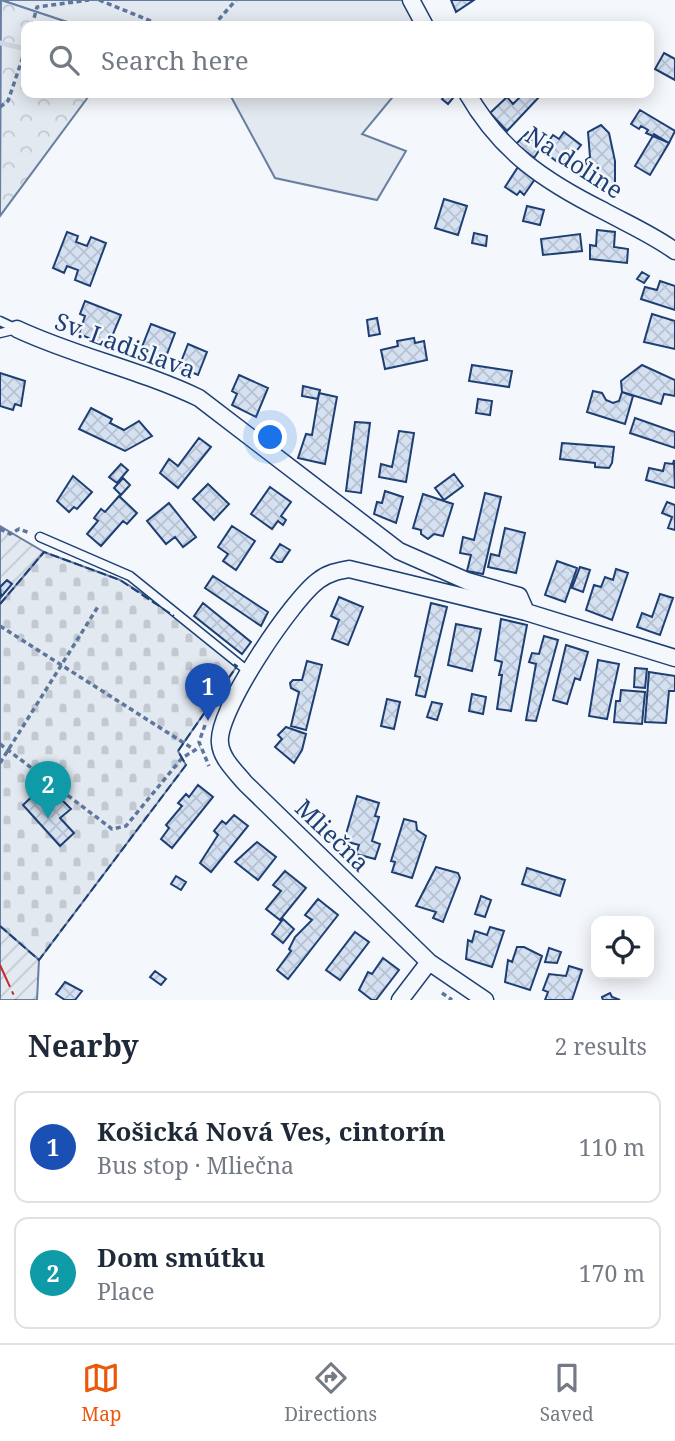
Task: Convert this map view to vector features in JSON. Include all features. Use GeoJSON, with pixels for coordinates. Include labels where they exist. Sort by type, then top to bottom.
{"type":"FeatureCollection","features":[{"type":"Feature","properties":{"kind":"street"},"geometry":{"type":"LineString","coordinates":[[411,0],[422,21]]}},
{"type":"Feature","properties":{"kind":"street","name":"Na doline"},"geometry":{"type":"LineString","coordinates":[[470,98],[499,141],[522,160],[583,201],[675,251]]}},
{"type":"Feature","properties":{"kind":"street","name":"Sv. Ladislava"},"geometry":{"type":"LineString","coordinates":[[18,329],[61,350],[165,382],[199,398],[399,551],[467,581],[519,596],[526,612]]}},
{"type":"Feature","properties":{"kind":"street","name":"Sv. Ladislava"},"geometry":{"type":"LineString","coordinates":[[249,673],[306,592],[317,581],[337,571],[363,570],[526,612],[675,658]]}},
{"type":"Feature","properties":{"kind":"street","name":"Mliečna"},"geometry":{"type":"LineString","coordinates":[[249,673],[222,722],[219,742],[225,757],[261,801],[429,962],[485,1000]]}},
{"type":"Feature","properties":{"kind":"street"},"geometry":{"type":"LineString","coordinates":[[400,1000],[429,962]]}},
{"type":"Feature","properties":{"kind":"lane"},"geometry":{"type":"LineString","coordinates":[[0,321],[18,329]]}},
{"type":"Feature","properties":{"kind":"lane"},"geometry":{"type":"LineString","coordinates":[[0,332],[18,329]]}},
{"type":"Feature","properties":{"kind":"lane"},"geometry":{"type":"LineString","coordinates":[[40,537],[130,576],[249,673]]}},
{"type":"Feature","properties":{"kind":"path"},"geometry":{"type":"LineString","coordinates":[[33,21],[37,8],[89,0]]}},
{"type":"Feature","properties":{"kind":"path"},"geometry":{"type":"LineString","coordinates":[[99,0],[151,21]]}},
{"type":"Feature","properties":{"kind":"path"},"geometry":{"type":"LineString","coordinates":[[217,21],[236,0]]}},
{"type":"Feature","properties":{"kind":"path"},"geometry":{"type":"LineString","coordinates":[[0,107],[8,101],[21,63]]}},
{"type":"Feature","properties":{"kind":"path"},"geometry":{"type":"LineString","coordinates":[[0,529],[10,534],[19,529],[40,537]]}},
{"type":"Feature","properties":{"kind":"path"},"geometry":{"type":"LineString","coordinates":[[0,763],[99,605]]}},
{"type":"Feature","properties":{"kind":"path"},"geometry":{"type":"LineString","coordinates":[[0,626],[195,750]]}},
{"type":"Feature","properties":{"kind":"path"},"geometry":{"type":"LineString","coordinates":[[0,744],[112,829],[127,827],[182,758],[200,747]]}},
{"type":"Feature","properties":{"kind":"green space"},"geometry":{"type":"Polygon","coordinates":[[[1,0],[403,0],[414,21],[64,21],[1,0]]]}},
{"type":"Feature","properties":{"kind":"green space"},"geometry":{"type":"Polygon","coordinates":[[[1,0],[64,21],[21,21],[21,98],[87,98],[0,216],[1,0]]]}},
{"type":"Feature","properties":{"kind":"green space"},"geometry":{"type":"Polygon","coordinates":[[[232,98],[392,98],[362,134],[406,151],[377,200],[275,178],[232,98]]]}},
{"type":"Feature","properties":{"kind":"green space"},"geometry":{"type":"Polygon","coordinates":[[[0,526],[44,552],[0,604],[0,526]]]}},
{"type":"Feature","properties":{"kind":"green space"},"geometry":{"type":"Polygon","coordinates":[[[44,552],[120,580],[159,604],[237,666],[178,751],[186,765],[39,960],[0,926],[0,604],[44,552]]]}},
{"type":"Feature","properties":{"kind":"green space"},"geometry":{"type":"Polygon","coordinates":[[[0,926],[39,960],[37,1000],[0,1000],[0,926]]]}},
{"type":"Feature","properties":{"kind":"building"},"geometry":{"type":"Polygon","coordinates":[[[451,0],[474,0],[456,12],[451,0]]]}},
{"type":"Feature","properties":{"kind":"building"},"geometry":{"type":"Polygon","coordinates":[[[664,53],[675,59],[675,80],[655,69],[664,53]]]}},
{"type":"Feature","properties":{"kind":"building"},"geometry":{"type":"Polygon","coordinates":[[[443,98],[453,98],[448,104],[443,98]]]}},
{"type":"Feature","properties":{"kind":"building"},"geometry":{"type":"Polygon","coordinates":[[[506,98],[513,104],[519,98],[538,98],[507,131],[490,113],[506,98]]]}},
{"type":"Feature","properties":{"kind":"building"},"geometry":{"type":"Polygon","coordinates":[[[640,110],[675,131],[669,143],[646,133],[648,130],[641,126],[639,129],[631,124],[640,110]]]}},
{"type":"Feature","properties":{"kind":"building"},"geometry":{"type":"Polygon","coordinates":[[[601,125],[609,133],[615,161],[615,188],[593,185],[591,169],[587,169],[586,160],[590,157],[588,132],[601,125]]]}},
{"type":"Feature","properties":{"kind":"building"},"geometry":{"type":"Polygon","coordinates":[[[528,132],[534,137],[531,141],[540,149],[534,158],[516,144],[528,132]]]}},
{"type":"Feature","properties":{"kind":"building"},"geometry":{"type":"Polygon","coordinates":[[[564,132],[581,145],[564,167],[547,154],[553,146],[548,142],[553,135],[559,139],[564,132]]]}},
{"type":"Feature","properties":{"kind":"building"},"geometry":{"type":"Polygon","coordinates":[[[654,134],[669,143],[650,175],[635,166],[654,134]]]}},
{"type":"Feature","properties":{"kind":"building"},"geometry":{"type":"Polygon","coordinates":[[[518,167],[535,179],[524,195],[520,191],[517,195],[505,187],[518,167]]]}},
{"type":"Feature","properties":{"kind":"building"},"geometry":{"type":"Polygon","coordinates":[[[444,199],[467,206],[458,235],[435,228],[444,199]]]}},
{"type":"Feature","properties":{"kind":"building"},"geometry":{"type":"Polygon","coordinates":[[[527,206],[544,210],[540,225],[523,221],[527,206]]]}},
{"type":"Feature","properties":{"kind":"building"},"geometry":{"type":"Polygon","coordinates":[[[597,230],[615,232],[614,247],[628,249],[627,263],[590,259],[590,245],[596,246],[597,230]]]}},
{"type":"Feature","properties":{"kind":"building"},"geometry":{"type":"Polygon","coordinates":[[[67,232],[78,236],[76,242],[87,246],[91,237],[106,243],[90,286],[75,280],[78,270],[67,266],[64,273],[53,268],[67,232]]]}},
{"type":"Feature","properties":{"kind":"building"},"geometry":{"type":"Polygon","coordinates":[[[474,233],[487,236],[486,246],[472,243],[474,233]]]}},
{"type":"Feature","properties":{"kind":"building"},"geometry":{"type":"Polygon","coordinates":[[[580,234],[582,251],[543,255],[541,239],[580,234]]]}},
{"type":"Feature","properties":{"kind":"building"},"geometry":{"type":"Polygon","coordinates":[[[642,272],[649,276],[644,283],[637,279],[642,272]]]}},
{"type":"Feature","properties":{"kind":"building"},"geometry":{"type":"Polygon","coordinates":[[[660,281],[675,286],[675,310],[641,299],[645,287],[657,290],[660,281]]]}},
{"type":"Feature","properties":{"kind":"building"},"geometry":{"type":"Polygon","coordinates":[[[85,301],[121,315],[108,346],[79,334],[85,316],[80,314],[85,301]]]}},
{"type":"Feature","properties":{"kind":"building"},"geometry":{"type":"Polygon","coordinates":[[[652,314],[675,321],[675,349],[644,342],[652,314]]]}},
{"type":"Feature","properties":{"kind":"building"},"geometry":{"type":"Polygon","coordinates":[[[377,318],[380,334],[369,336],[367,320],[377,318]]]}},
{"type":"Feature","properties":{"kind":"building"},"geometry":{"type":"Polygon","coordinates":[[[151,324],[175,333],[164,362],[140,352],[151,324]]]}},
{"type":"Feature","properties":{"kind":"building"},"geometry":{"type":"Polygon","coordinates":[[[414,338],[415,343],[424,341],[427,360],[385,369],[381,350],[398,346],[397,341],[414,338]]]}},
{"type":"Feature","properties":{"kind":"building"},"geometry":{"type":"Polygon","coordinates":[[[188,344],[207,352],[198,375],[189,371],[187,375],[179,367],[188,344]]]}},
{"type":"Feature","properties":{"kind":"building"},"geometry":{"type":"Polygon","coordinates":[[[472,365],[512,371],[509,387],[469,381],[472,365]]]}},
{"type":"Feature","properties":{"kind":"building"},"geometry":{"type":"Polygon","coordinates":[[[642,365],[675,380],[675,396],[664,394],[661,404],[622,392],[621,381],[642,365]]]}},
{"type":"Feature","properties":{"kind":"building"},"geometry":{"type":"Polygon","coordinates":[[[0,373],[25,381],[21,406],[15,404],[13,410],[0,406],[0,373]]]}},
{"type":"Feature","properties":{"kind":"building"},"geometry":{"type":"Polygon","coordinates":[[[239,375],[268,388],[256,417],[232,405],[237,394],[232,391],[239,375]]]}},
{"type":"Feature","properties":{"kind":"building"},"geometry":{"type":"Polygon","coordinates":[[[303,386],[320,390],[318,399],[302,396],[303,386]]]}},
{"type":"Feature","properties":{"kind":"building"},"geometry":{"type":"Polygon","coordinates":[[[593,391],[602,393],[606,400],[613,403],[619,401],[622,392],[633,396],[625,424],[587,412],[593,391]]]}},
{"type":"Feature","properties":{"kind":"building"},"geometry":{"type":"Polygon","coordinates":[[[319,393],[337,397],[325,464],[298,458],[306,434],[312,435],[319,393]]]}},
{"type":"Feature","properties":{"kind":"building"},"geometry":{"type":"Polygon","coordinates":[[[478,399],[492,401],[490,415],[476,413],[478,399]]]}},
{"type":"Feature","properties":{"kind":"building"},"geometry":{"type":"Polygon","coordinates":[[[91,408],[112,419],[110,423],[124,430],[139,421],[152,436],[125,451],[79,429],[91,408]]]}},
{"type":"Feature","properties":{"kind":"building"},"geometry":{"type":"Polygon","coordinates":[[[635,418],[675,432],[675,448],[630,433],[635,418]]]}},
{"type":"Feature","properties":{"kind":"building"},"geometry":{"type":"Polygon","coordinates":[[[355,422],[370,423],[361,493],[346,491],[355,422]]]}},
{"type":"Feature","properties":{"kind":"building"},"geometry":{"type":"Polygon","coordinates":[[[399,431],[414,433],[406,482],[379,477],[381,464],[392,467],[399,431]]]}},
{"type":"Feature","properties":{"kind":"building"},"geometry":{"type":"Polygon","coordinates":[[[199,438],[211,447],[178,488],[160,473],[169,459],[178,466],[199,438]]]}},
{"type":"Feature","properties":{"kind":"building"},"geometry":{"type":"Polygon","coordinates":[[[562,443],[614,447],[612,463],[609,468],[595,467],[595,463],[560,459],[562,443]]]}},
{"type":"Feature","properties":{"kind":"building"},"geometry":{"type":"Polygon","coordinates":[[[674,460],[675,488],[646,480],[649,468],[663,471],[665,463],[673,464],[674,460]]]}},
{"type":"Feature","properties":{"kind":"building"},"geometry":{"type":"Polygon","coordinates":[[[121,464],[128,470],[117,483],[109,477],[121,464]]]}},
{"type":"Feature","properties":{"kind":"building"},"geometry":{"type":"Polygon","coordinates":[[[454,474],[463,486],[444,500],[435,488],[454,474]]]}},
{"type":"Feature","properties":{"kind":"building"},"geometry":{"type":"Polygon","coordinates":[[[73,476],[92,492],[77,509],[74,507],[69,512],[57,501],[73,476]]]}},
{"type":"Feature","properties":{"kind":"building"},"geometry":{"type":"Polygon","coordinates":[[[123,478],[130,485],[121,495],[114,488],[123,478]]]}},
{"type":"Feature","properties":{"kind":"building"},"geometry":{"type":"Polygon","coordinates":[[[208,484],[229,504],[214,520],[193,499],[208,484]]]}},
{"type":"Feature","properties":{"kind":"building"},"geometry":{"type":"Polygon","coordinates":[[[270,487],[291,502],[281,516],[286,520],[283,525],[278,521],[272,529],[251,514],[270,487]]]}},
{"type":"Feature","properties":{"kind":"building"},"geometry":{"type":"Polygon","coordinates":[[[385,491],[403,497],[396,523],[374,514],[377,502],[382,503],[385,491]]]}},
{"type":"Feature","properties":{"kind":"building"},"geometry":{"type":"Polygon","coordinates":[[[485,493],[501,497],[483,574],[467,571],[471,555],[460,553],[463,537],[474,540],[485,493]]]}},
{"type":"Feature","properties":{"kind":"building"},"geometry":{"type":"Polygon","coordinates":[[[423,494],[453,504],[443,536],[434,534],[428,539],[421,534],[421,530],[413,528],[423,494]]]}},
{"type":"Feature","properties":{"kind":"building"},"geometry":{"type":"Polygon","coordinates":[[[119,496],[137,513],[127,524],[123,521],[101,546],[87,534],[98,521],[94,518],[101,509],[105,512],[119,496]]]}},
{"type":"Feature","properties":{"kind":"building"},"geometry":{"type":"Polygon","coordinates":[[[667,502],[675,505],[675,530],[668,528],[672,517],[662,513],[667,502]]]}},
{"type":"Feature","properties":{"kind":"building"},"geometry":{"type":"Polygon","coordinates":[[[169,503],[196,537],[183,547],[175,537],[166,544],[147,521],[169,503]]]}},
{"type":"Feature","properties":{"kind":"building"},"geometry":{"type":"Polygon","coordinates":[[[232,526],[255,541],[236,570],[223,561],[228,554],[218,547],[232,526]]]}},
{"type":"Feature","properties":{"kind":"building"},"geometry":{"type":"Polygon","coordinates":[[[505,528],[525,533],[516,573],[488,567],[491,554],[499,556],[505,528]]]}},
{"type":"Feature","properties":{"kind":"building"},"geometry":{"type":"Polygon","coordinates":[[[280,544],[290,550],[282,562],[277,562],[271,558],[280,544]]]}},
{"type":"Feature","properties":{"kind":"building"},"geometry":{"type":"Polygon","coordinates":[[[557,561],[577,568],[565,602],[545,595],[557,561]]]}},
{"type":"Feature","properties":{"kind":"building"},"geometry":{"type":"Polygon","coordinates":[[[580,567],[590,570],[583,592],[572,588],[580,567]]]}},
{"type":"Feature","properties":{"kind":"building"},"geometry":{"type":"Polygon","coordinates":[[[616,569],[628,573],[612,620],[586,610],[594,585],[601,587],[605,577],[613,580],[616,569]]]}},
{"type":"Feature","properties":{"kind":"building"},"geometry":{"type":"Polygon","coordinates":[[[213,576],[268,612],[261,626],[205,588],[213,576]]]}},
{"type":"Feature","properties":{"kind":"building"},"geometry":{"type":"Polygon","coordinates":[[[7,580],[12,584],[1,597],[0,587],[7,580]]]}},
{"type":"Feature","properties":{"kind":"building"},"geometry":{"type":"Polygon","coordinates":[[[660,594],[673,598],[660,635],[637,627],[642,613],[652,617],[660,594]]]}},
{"type":"Feature","properties":{"kind":"building"},"geometry":{"type":"Polygon","coordinates":[[[339,597],[363,607],[348,645],[332,639],[339,620],[331,616],[339,597]]]}},
{"type":"Feature","properties":{"kind":"building"},"geometry":{"type":"Polygon","coordinates":[[[203,603],[251,642],[242,654],[194,616],[203,603]]]}},
{"type":"Feature","properties":{"kind":"building"},"geometry":{"type":"Polygon","coordinates":[[[431,603],[447,607],[425,697],[416,695],[420,677],[415,676],[431,603]]]}},
{"type":"Feature","properties":{"kind":"building"},"geometry":{"type":"Polygon","coordinates":[[[501,619],[527,625],[511,711],[497,709],[502,662],[495,660],[501,619]]]}},
{"type":"Feature","properties":{"kind":"building"},"geometry":{"type":"Polygon","coordinates":[[[456,624],[481,629],[472,671],[448,665],[456,624]]]}},
{"type":"Feature","properties":{"kind":"building"},"geometry":{"type":"Polygon","coordinates":[[[544,636],[558,640],[536,721],[526,720],[536,664],[529,662],[532,653],[539,654],[544,636]]]}},
{"type":"Feature","properties":{"kind":"building"},"geometry":{"type":"Polygon","coordinates":[[[566,645],[588,652],[580,680],[575,678],[567,704],[553,700],[566,645]]]}},
{"type":"Feature","properties":{"kind":"building"},"geometry":{"type":"Polygon","coordinates":[[[598,660],[619,664],[607,719],[589,716],[598,660]]]}},
{"type":"Feature","properties":{"kind":"building"},"geometry":{"type":"Polygon","coordinates":[[[307,661],[322,665],[306,730],[291,726],[299,692],[291,688],[290,683],[293,680],[302,680],[307,661]]]}},
{"type":"Feature","properties":{"kind":"building"},"geometry":{"type":"Polygon","coordinates":[[[635,668],[647,669],[645,688],[634,687],[635,668]]]}},
{"type":"Feature","properties":{"kind":"building"},"geometry":{"type":"Polygon","coordinates":[[[649,672],[675,676],[675,691],[669,691],[666,723],[645,722],[649,672]]]}},
{"type":"Feature","properties":{"kind":"building"},"geometry":{"type":"Polygon","coordinates":[[[621,690],[645,692],[642,724],[614,722],[616,701],[620,701],[621,690]]]}},
{"type":"Feature","properties":{"kind":"building"},"geometry":{"type":"Polygon","coordinates":[[[472,694],[486,697],[483,714],[469,711],[472,694]]]}},
{"type":"Feature","properties":{"kind":"building"},"geometry":{"type":"Polygon","coordinates":[[[387,699],[400,702],[394,729],[381,726],[387,699]]]}},
{"type":"Feature","properties":{"kind":"building"},"geometry":{"type":"Polygon","coordinates":[[[432,702],[442,704],[437,720],[427,717],[432,702]]]}},
{"type":"Feature","properties":{"kind":"building"},"geometry":{"type":"Polygon","coordinates":[[[286,727],[306,734],[302,750],[294,763],[275,747],[282,739],[278,735],[286,727]]]}},
{"type":"Feature","properties":{"kind":"building"},"geometry":{"type":"Polygon","coordinates":[[[198,785],[213,797],[172,848],[161,839],[169,828],[166,825],[182,806],[178,803],[186,794],[189,797],[198,785]]]}},
{"type":"Feature","properties":{"kind":"building"},"geometry":{"type":"Polygon","coordinates":[[[37,792],[49,806],[59,797],[71,809],[60,818],[74,833],[60,846],[23,805],[37,792]]]}},
{"type":"Feature","properties":{"kind":"building"},"geometry":{"type":"Polygon","coordinates":[[[357,796],[379,803],[375,816],[379,817],[372,841],[380,844],[375,859],[356,854],[359,845],[344,841],[357,796]]]}},
{"type":"Feature","properties":{"kind":"building"},"geometry":{"type":"Polygon","coordinates":[[[234,815],[248,826],[211,872],[200,863],[218,835],[214,831],[222,821],[226,824],[234,815]]]}},
{"type":"Feature","properties":{"kind":"building"},"geometry":{"type":"Polygon","coordinates":[[[404,819],[416,822],[417,830],[426,836],[412,878],[392,872],[395,862],[391,861],[404,819]]]}},
{"type":"Feature","properties":{"kind":"building"},"geometry":{"type":"Polygon","coordinates":[[[257,842],[276,857],[258,880],[235,862],[257,842]]]}},
{"type":"Feature","properties":{"kind":"building"},"geometry":{"type":"Polygon","coordinates":[[[436,867],[458,873],[460,878],[443,922],[433,918],[436,912],[416,906],[436,867]]]}},
{"type":"Feature","properties":{"kind":"building"},"geometry":{"type":"Polygon","coordinates":[[[527,868],[565,880],[560,896],[522,884],[527,868]]]}},
{"type":"Feature","properties":{"kind":"building"},"geometry":{"type":"Polygon","coordinates":[[[285,871],[306,888],[280,920],[266,909],[281,891],[273,885],[285,871]]]}},
{"type":"Feature","properties":{"kind":"building"},"geometry":{"type":"Polygon","coordinates":[[[176,876],[186,882],[181,890],[171,884],[176,876]]]}},
{"type":"Feature","properties":{"kind":"building"},"geometry":{"type":"Polygon","coordinates":[[[481,896],[491,900],[485,917],[475,914],[481,896]]]}},
{"type":"Feature","properties":{"kind":"building"},"geometry":{"type":"Polygon","coordinates":[[[318,899],[338,915],[288,979],[277,970],[291,951],[289,949],[295,937],[312,920],[305,915],[318,899]]]}},
{"type":"Feature","properties":{"kind":"building"},"geometry":{"type":"Polygon","coordinates":[[[283,919],[294,929],[283,943],[272,934],[283,919]]]}},
{"type":"Feature","properties":{"kind":"building"},"geometry":{"type":"Polygon","coordinates":[[[490,927],[504,931],[492,967],[466,959],[468,940],[472,942],[475,931],[487,935],[490,927]]]}},
{"type":"Feature","properties":{"kind":"building"},"geometry":{"type":"Polygon","coordinates":[[[355,932],[369,942],[340,980],[326,970],[355,932]]]}},
{"type":"Feature","properties":{"kind":"building"},"geometry":{"type":"Polygon","coordinates":[[[517,947],[524,947],[542,956],[530,990],[505,982],[508,960],[512,962],[517,947]]]}},
{"type":"Feature","properties":{"kind":"building"},"geometry":{"type":"Polygon","coordinates":[[[549,948],[561,952],[557,963],[545,962],[549,948]]]}},
{"type":"Feature","properties":{"kind":"building"},"geometry":{"type":"Polygon","coordinates":[[[383,958],[399,970],[376,1000],[372,1000],[359,990],[368,972],[372,974],[383,958]]]}},
{"type":"Feature","properties":{"kind":"building"},"geometry":{"type":"Polygon","coordinates":[[[569,966],[582,970],[572,1000],[545,1000],[548,992],[543,990],[549,974],[566,976],[569,966]]]}},
{"type":"Feature","properties":{"kind":"building"},"geometry":{"type":"Polygon","coordinates":[[[155,971],[166,979],[161,985],[150,977],[155,971]]]}},
{"type":"Feature","properties":{"kind":"building"},"geometry":{"type":"Polygon","coordinates":[[[65,982],[82,991],[75,1000],[65,1000],[56,994],[65,982]]]}},
{"type":"Feature","properties":{"kind":"building"},"geometry":{"type":"Polygon","coordinates":[[[610,993],[612,997],[620,1000],[603,1000],[602,997],[610,993]]]}},
{"type":"Feature","properties":{"kind":"waterway"},"geometry":{"type":"LineString","coordinates":[[0,43],[21,48]]}},
{"type":"Feature","properties":{"kind":"fence"},"geometry":{"type":"LineString","coordinates":[[0,604],[44,552],[120,580],[174,616]]}},
{"type":"Feature","properties":{"kind":"fence"},"geometry":{"type":"LineString","coordinates":[[0,926],[39,960],[186,765],[178,751],[237,666],[234,664]]}},
{"type":"Feature","properties":{"kind":"power"},"geometry":{"type":"LineString","coordinates":[[0,965],[16,1000]]}},
{"type":"Feature","properties":{"kind":"place","name":"Košická Nová Ves, cintorín"},"geometry":{"type":"Point","coordinates":[208,721]}},
{"type":"Feature","properties":{"kind":"place","name":"Dom smútku"},"geometry":{"type":"Point","coordinates":[48,819]}}]}
